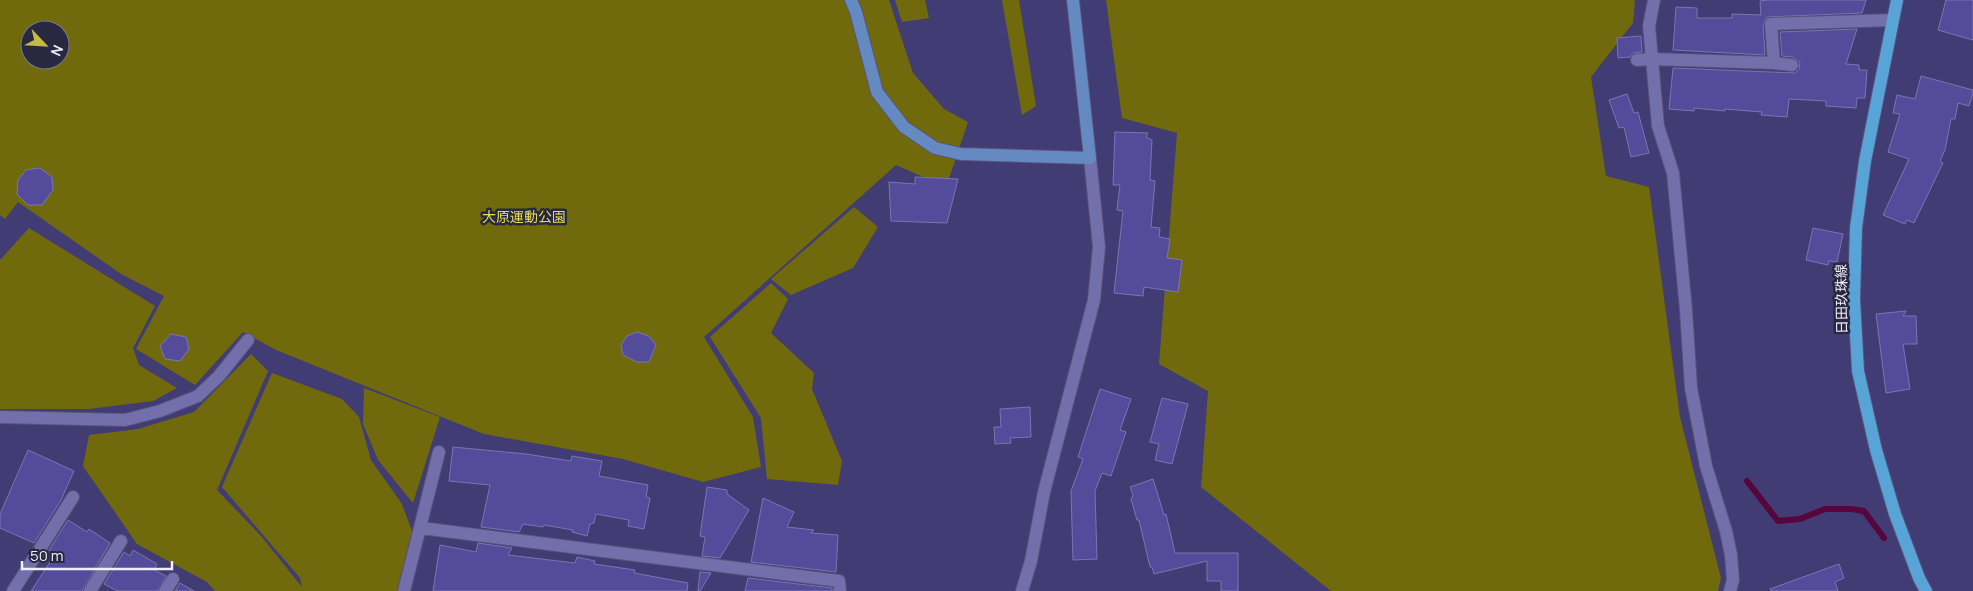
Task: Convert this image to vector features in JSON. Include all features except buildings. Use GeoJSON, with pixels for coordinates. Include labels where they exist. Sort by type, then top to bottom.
{"type":"FeatureCollection","features":[{"type":"Feature","properties":{"kind":"main road","name":"日田玖珠線"},"geometry":{"type":"LineString","coordinates":[[1896,0],[1865,160],[1856,228],[1854,300],[1858,371],[1876,450],[1895,514],[1918,578],[1926,591]]}},
{"type":"Feature","properties":{"kind":"street"},"geometry":{"type":"LineString","coordinates":[[851,0],[856,12],[877,92],[904,127],[935,148],[960,154],[1090,158]]}},
{"type":"Feature","properties":{"kind":"street"},"geometry":{"type":"LineString","coordinates":[[1022,591],[1031,561],[1044,492],[1094,300],[1099,247],[1073,0]]}},
{"type":"Feature","properties":{"kind":"street"},"geometry":{"type":"LineString","coordinates":[[1654,0],[1649,26],[1658,126],[1673,173],[1686,310],[1691,388],[1706,466],[1726,531],[1734,580],[1730,591]]}},
{"type":"Feature","properties":{"kind":"street"},"geometry":{"type":"LineString","coordinates":[[1774,63],[1771,24],[1893,20]]}},
{"type":"Feature","properties":{"kind":"street"},"geometry":{"type":"LineString","coordinates":[[1637,60],[1792,65]]}},
{"type":"Feature","properties":{"kind":"street"},"geometry":{"type":"LineString","coordinates":[[0,417],[125,420],[160,411],[198,396],[218,376],[248,340]]}},
{"type":"Feature","properties":{"kind":"street"},"geometry":{"type":"LineString","coordinates":[[404,591],[440,452]]}},
{"type":"Feature","properties":{"kind":"street"},"geometry":{"type":"LineString","coordinates":[[13,591],[73,497]]}},
{"type":"Feature","properties":{"kind":"street"},"geometry":{"type":"LineString","coordinates":[[421,528],[839,581],[840,591]]}},
{"type":"Feature","properties":{"kind":"street"},"geometry":{"type":"LineString","coordinates":[[90,591],[121,541]]}},
{"type":"Feature","properties":{"kind":"street"},"geometry":{"type":"LineString","coordinates":[[165,591],[173,579]]}},
{"type":"Feature","properties":{"kind":"green space","name":"大原運動公園"},"geometry":{"type":"Polygon","coordinates":[[[0,0],[889,0],[913,73],[944,109],[968,122],[946,187],[896,165],[704,337],[753,417],[761,467],[703,482],[623,459],[484,434],[276,350],[243,332],[195,385],[136,349],[164,296],[121,274],[18,202],[5,219],[0,215],[0,0]]]}},
{"type":"Feature","properties":{"kind":"green space"},"geometry":{"type":"Polygon","coordinates":[[[895,0],[925,0],[929,18],[902,22],[895,0]]]}},
{"type":"Feature","properties":{"kind":"green space"},"geometry":{"type":"Polygon","coordinates":[[[1002,0],[1019,0],[1036,106],[1022,115],[1002,0]]]}},
{"type":"Feature","properties":{"kind":"green space"},"geometry":{"type":"Polygon","coordinates":[[[1106,0],[1635,0],[1633,23],[1591,77],[1606,176],[1649,187],[1680,417],[1721,578],[1718,591],[1331,591],[1201,487],[1208,391],[1159,364],[1177,133],[1122,118],[1106,0]]]}},
{"type":"Feature","properties":{"kind":"green space"},"geometry":{"type":"Polygon","coordinates":[[[854,207],[878,227],[853,268],[791,295],[771,279],[854,207]]]}},
{"type":"Feature","properties":{"kind":"green space"},"geometry":{"type":"Polygon","coordinates":[[[29,228],[155,306],[133,348],[139,365],[177,388],[153,401],[89,409],[0,409],[0,260],[29,228]]]}},
{"type":"Feature","properties":{"kind":"green space"},"geometry":{"type":"Polygon","coordinates":[[[771,283],[788,299],[771,333],[814,373],[812,389],[842,461],[838,485],[767,479],[761,418],[710,337],[771,283]]]}},
{"type":"Feature","properties":{"kind":"green space"},"geometry":{"type":"Polygon","coordinates":[[[251,354],[268,371],[217,490],[261,536],[302,587],[300,578],[222,487],[272,373],[342,399],[359,417],[371,460],[402,504],[412,531],[397,591],[303,591],[302,589],[302,591],[215,591],[207,582],[137,544],[83,466],[89,435],[138,429],[194,412],[251,354]]]}},
{"type":"Feature","properties":{"kind":"green space"},"geometry":{"type":"Polygon","coordinates":[[[364,388],[440,417],[413,503],[378,460],[363,424],[364,388]]]}},
{"type":"Feature","properties":{"kind":"waterway"},"geometry":{"type":"LineString","coordinates":[[1747,481],[1778,521],[1800,519],[1825,509],[1864,511],[1884,538]]}}]}
